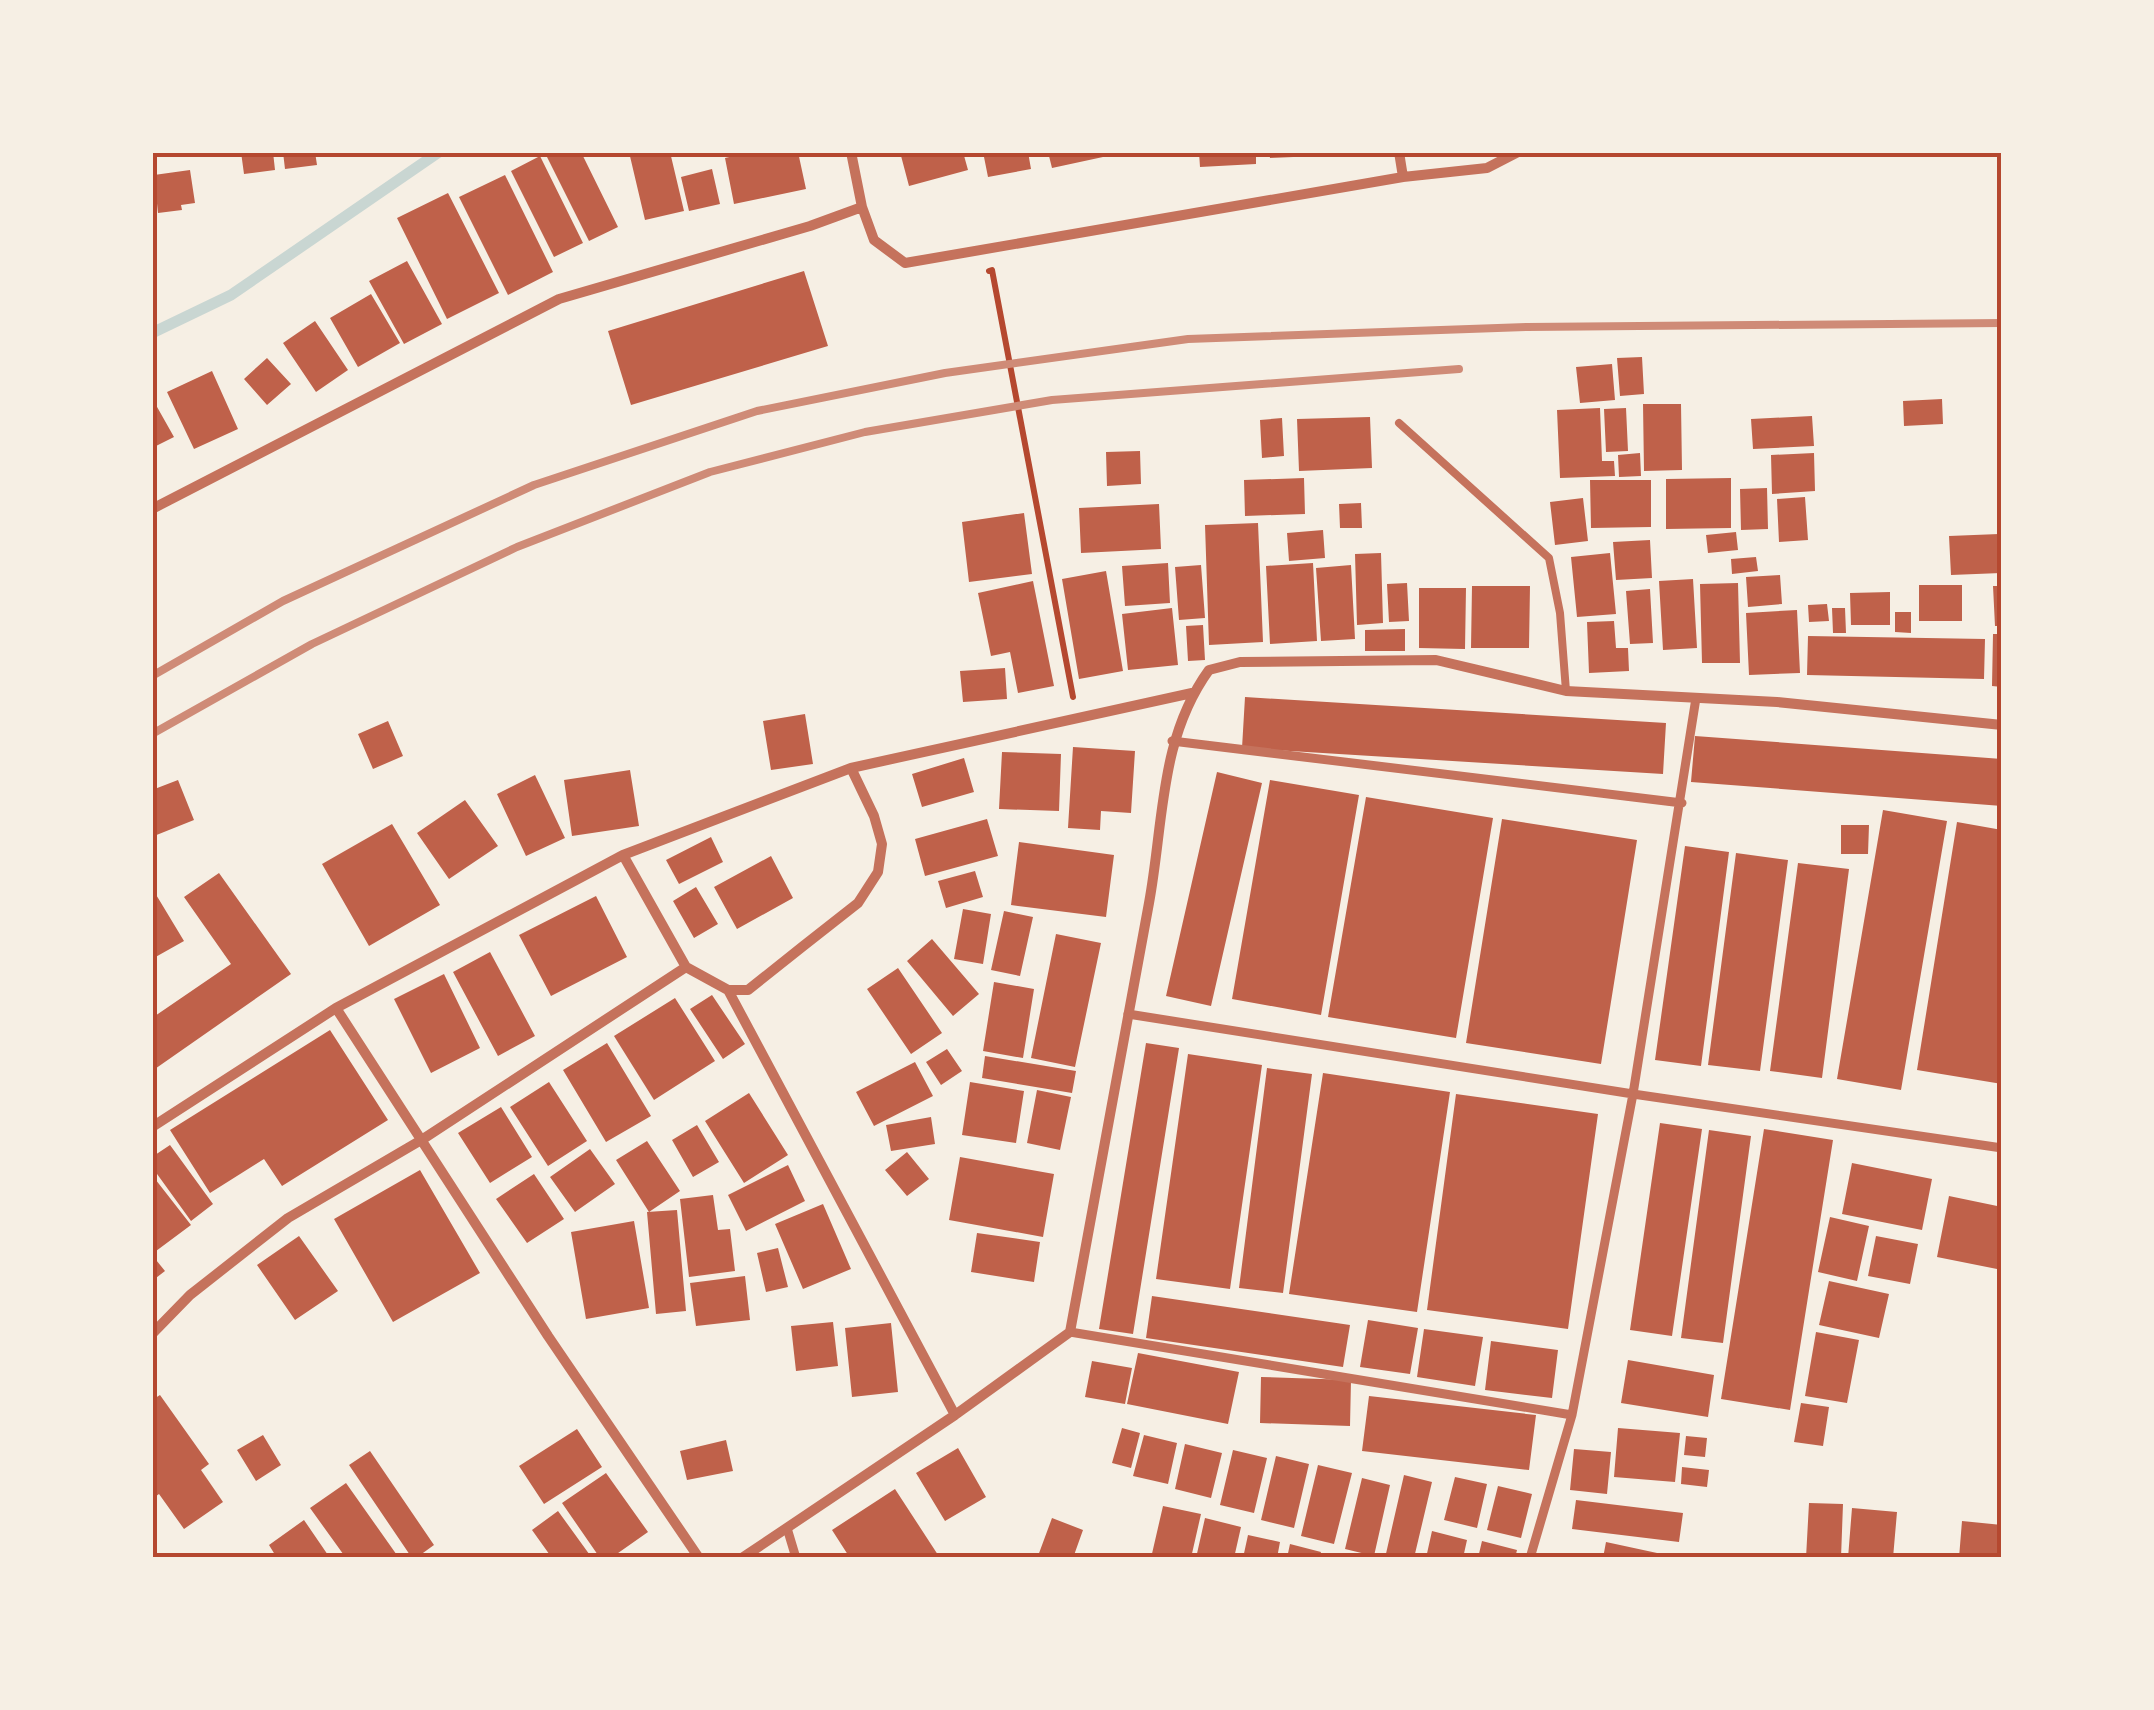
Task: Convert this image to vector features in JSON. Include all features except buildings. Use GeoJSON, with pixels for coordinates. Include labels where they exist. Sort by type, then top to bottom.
{"type":"FeatureCollection","features":[{"type":"Feature","properties":{"kind":"street"},"geometry":{"type":"LineString","coordinates":[[852,152],[862,206],[874,240],[905,263],[1403,177],[1487,168],[1518,152]]}},
{"type":"Feature","properties":{"kind":"street"},"geometry":{"type":"LineString","coordinates":[[1399,152],[1403,177]]}},
{"type":"Feature","properties":{"kind":"street"},"geometry":{"type":"LineString","coordinates":[[152,509],[559,298],[810,226],[862,206]]}},
{"type":"Feature","properties":{"kind":"street"},"geometry":{"type":"LineString","coordinates":[[742,1558],[955,1415],[1070,1332],[1154,877],[1172,742],[1192,693],[1209,670],[1240,662],[1436,660],[1566,691],[1778,702],[2002,725]]}},
{"type":"Feature","properties":{"kind":"street"},"geometry":{"type":"LineString","coordinates":[[152,1127],[336,1008],[622,855],[851,768],[1192,693]]}},
{"type":"Feature","properties":{"kind":"street"},"geometry":{"type":"LineString","coordinates":[[1530,1558],[1572,1415],[1633,1094],[1696,698]]}},
{"type":"Feature","properties":{"kind":"street"},"geometry":{"type":"LineString","coordinates":[[1172,742],[1682,803]]}},
{"type":"Feature","properties":{"kind":"street"},"geometry":{"type":"LineString","coordinates":[[622,855],[686,968],[728,990],[748,990],[858,904],[878,872],[882,844],[874,816],[851,768]]}},
{"type":"Feature","properties":{"kind":"street"},"geometry":{"type":"LineString","coordinates":[[152,1334],[190,1295],[288,1218],[423,1139],[686,968]]}},
{"type":"Feature","properties":{"kind":"street"},"geometry":{"type":"LineString","coordinates":[[728,990],[955,1415]]}},
{"type":"Feature","properties":{"kind":"street"},"geometry":{"type":"LineString","coordinates":[[336,1008],[548,1336],[699,1558]]}},
{"type":"Feature","properties":{"kind":"street"},"geometry":{"type":"LineString","coordinates":[[1128,1014],[2002,1148]]}},
{"type":"Feature","properties":{"kind":"street"},"geometry":{"type":"LineString","coordinates":[[1070,1332],[1572,1415]]}},
{"type":"Feature","properties":{"kind":"street"},"geometry":{"type":"LineString","coordinates":[[787,1528],[796,1558]]}},
{"type":"Feature","properties":{"kind":"lane"},"geometry":{"type":"LineString","coordinates":[[1400,422],[1549,558],[1560,614],[1566,691]]}},
{"type":"Feature","properties":{"kind":"path"},"geometry":{"type":"LineString","coordinates":[[992,270],[1076,718]]}},
{"type":"Feature","properties":{"kind":"waterway"},"geometry":{"type":"LineString","coordinates":[[152,333],[231,295],[439,152]]}},
{"type":"Feature","properties":{"kind":"railway"},"geometry":{"type":"LineString","coordinates":[[152,676],[283,601],[534,485],[757,411],[945,373],[1188,339],[1527,327],[2002,323]]}},
{"type":"Feature","properties":{"kind":"railway"},"geometry":{"type":"LineString","coordinates":[[152,734],[312,644],[517,547],[710,472],[865,432],[1052,400],[1459,369]]}}]}
